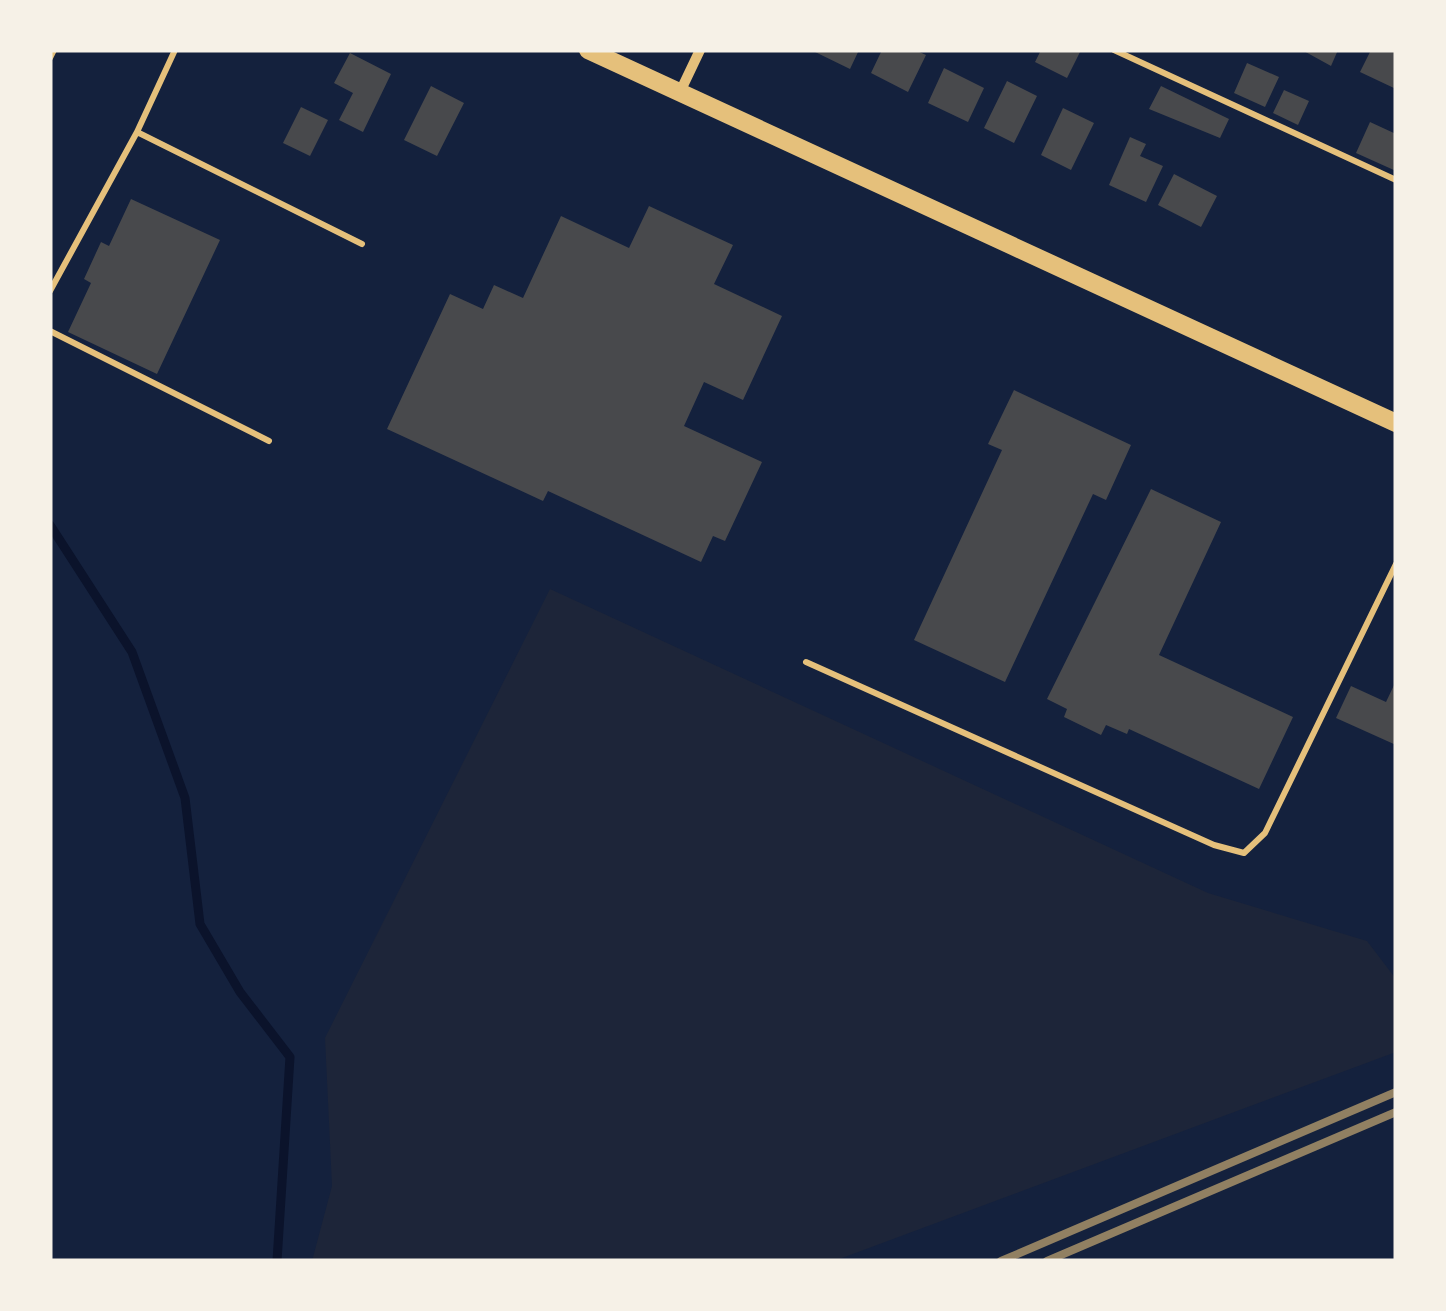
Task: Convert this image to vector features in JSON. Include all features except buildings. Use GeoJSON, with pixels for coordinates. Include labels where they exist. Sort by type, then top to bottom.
{"type":"FeatureCollection","features":[{"type":"Feature","properties":{"kind":"street"},"geometry":{"type":"LineString","coordinates":[[588,50],[1396,423]]}},
{"type":"Feature","properties":{"kind":"street"},"geometry":{"type":"LineString","coordinates":[[680,92],[700,50]]}},
{"type":"Feature","properties":{"kind":"lane"},"geometry":{"type":"LineString","coordinates":[[50,58],[54,50]]}},
{"type":"Feature","properties":{"kind":"lane"},"geometry":{"type":"LineString","coordinates":[[50,290],[137,132],[175,50]]}},
{"type":"Feature","properties":{"kind":"lane"},"geometry":{"type":"LineString","coordinates":[[1114,50],[1396,180]]}},
{"type":"Feature","properties":{"kind":"lane"},"geometry":{"type":"LineString","coordinates":[[137,132],[362,244]]}},
{"type":"Feature","properties":{"kind":"lane"},"geometry":{"type":"LineString","coordinates":[[50,332],[269,441]]}},
{"type":"Feature","properties":{"kind":"lane"},"geometry":{"type":"LineString","coordinates":[[806,662],[1214,846],[1244,853],[1265,833],[1396,564]]}},
{"type":"Feature","properties":{"kind":"shaded area"},"geometry":{"type":"Polygon","coordinates":[[[550,589],[1208,893],[1367,941],[1396,979],[1396,1052],[834,1261],[312,1261],[332,1186],[325,1038],[550,589]]]}},
{"type":"Feature","properties":{"kind":"waterway"},"geometry":{"type":"LineString","coordinates":[[50,525],[132,652],[185,798],[200,924],[240,992],[290,1057],[277,1261]]}},
{"type":"Feature","properties":{"kind":"railway"},"geometry":{"type":"LineString","coordinates":[[1001,1261],[1396,1092]]}},
{"type":"Feature","properties":{"kind":"railway"},"geometry":{"type":"LineString","coordinates":[[1047,1261],[1396,1112]]}}]}
